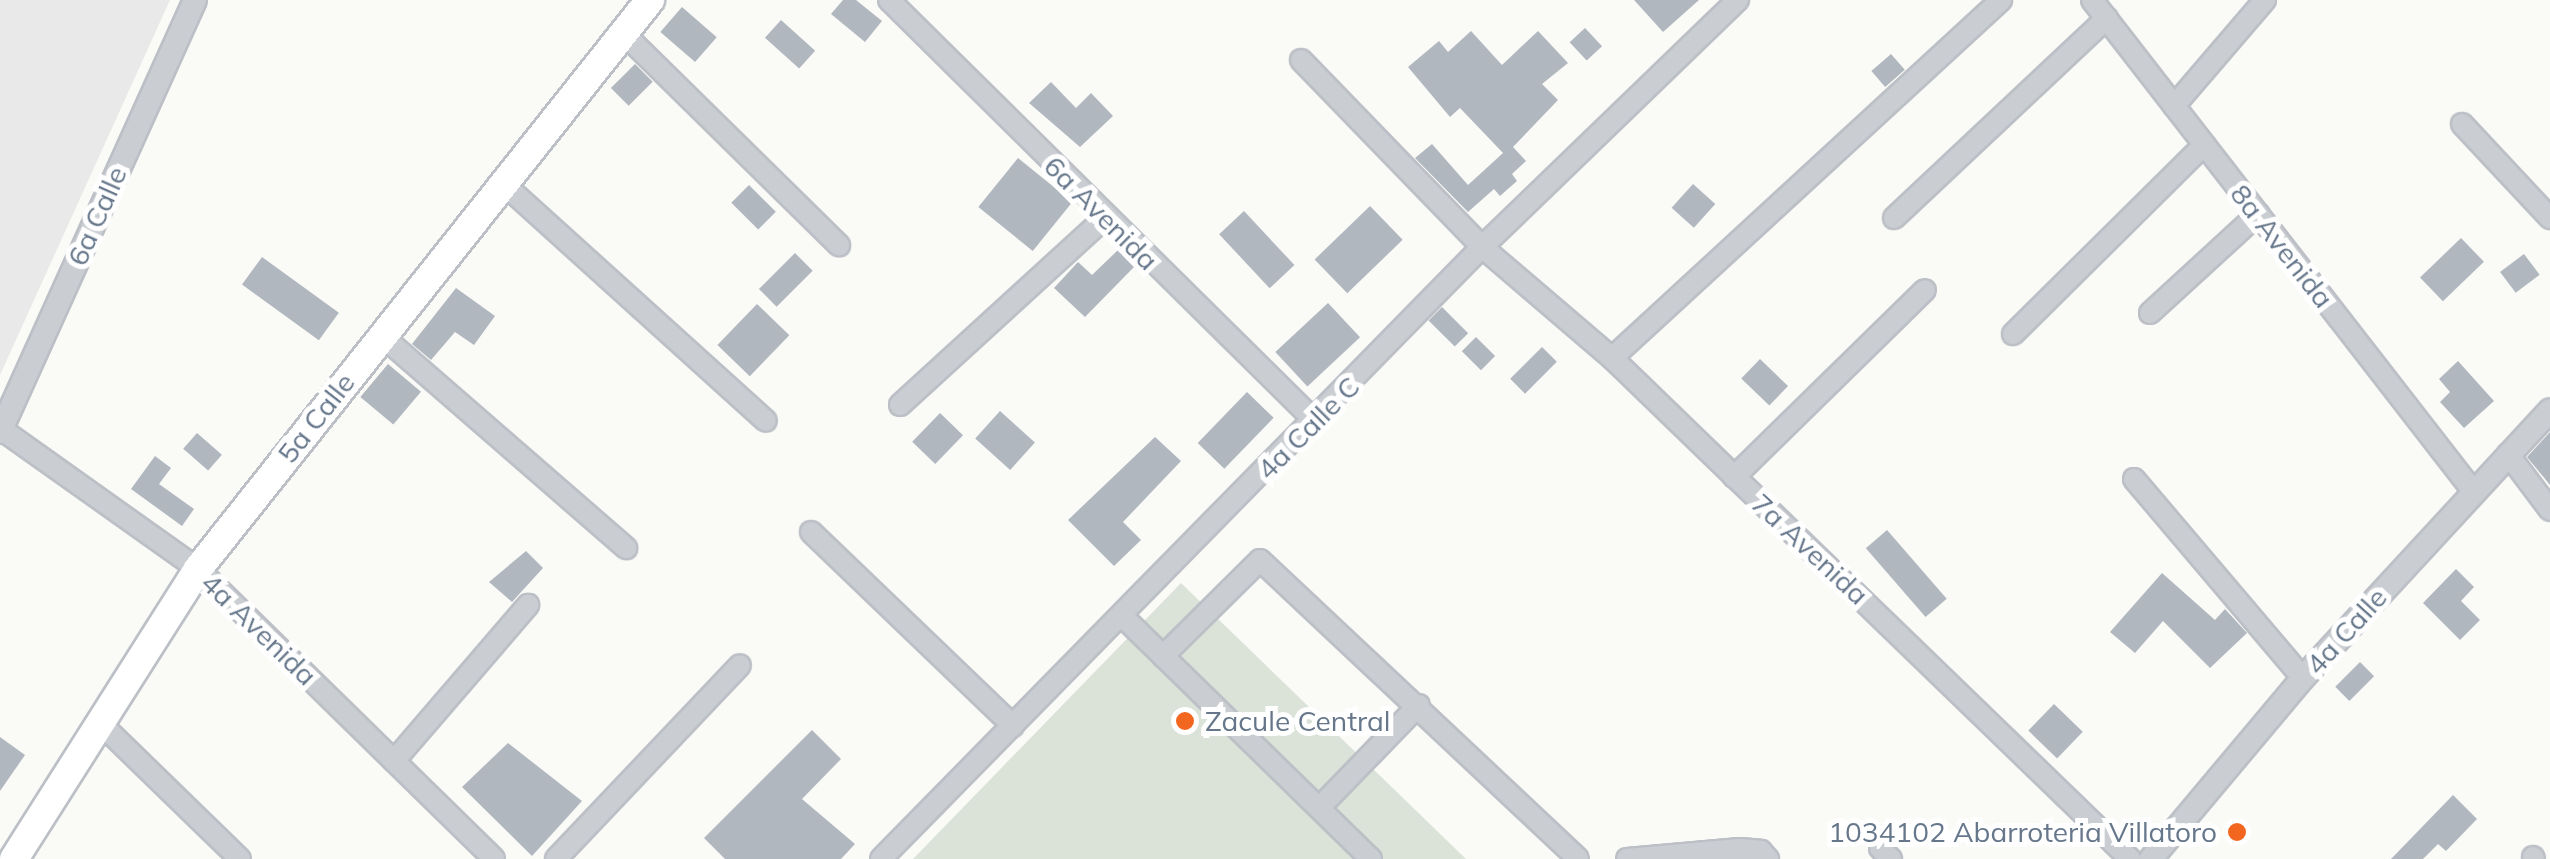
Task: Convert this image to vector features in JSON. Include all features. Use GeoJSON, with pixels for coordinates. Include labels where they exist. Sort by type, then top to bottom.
{"type":"FeatureCollection","features":[{"type":"Feature","properties":{"kind":"main road","name":"5a Calle"},"geometry":{"type":"LineString","coordinates":[[14,859],[198,569],[650,0]]}},
{"type":"Feature","properties":{"kind":"street","name":"6a Calle"},"geometry":{"type":"LineString","coordinates":[[1,430],[194,0]]}},
{"type":"Feature","properties":{"kind":"street","name":"6a Avenida"},"geometry":{"type":"LineString","coordinates":[[889,0],[1105,218],[1316,422]]}},
{"type":"Feature","properties":{"kind":"street","name":"4a Calle C"},"geometry":{"type":"LineString","coordinates":[[881,859],[1316,422],[1482,247],[1738,0]]}},
{"type":"Feature","properties":{"kind":"street"},"geometry":{"type":"LineString","coordinates":[[1612,358],[2001,0]]}},
{"type":"Feature","properties":{"kind":"street","name":"8a Avenida"},"geometry":{"type":"LineString","coordinates":[[2092,0],[2474,491]]}},
{"type":"Feature","properties":{"kind":"street"},"geometry":{"type":"LineString","coordinates":[[2174,106],[2265,0]]}},
{"type":"Feature","properties":{"kind":"street"},"geometry":{"type":"LineString","coordinates":[[1894,218],[2107,18]]}},
{"type":"Feature","properties":{"kind":"street"},"geometry":{"type":"LineString","coordinates":[[623,33],[839,244]]}},
{"type":"Feature","properties":{"kind":"street","name":"7a Avenida"},"geometry":{"type":"LineString","coordinates":[[1301,60],[1482,247],[1612,358],[2130,859]]}},
{"type":"Feature","properties":{"kind":"street"},"geometry":{"type":"LineString","coordinates":[[2462,124],[2550,218]]}},
{"type":"Feature","properties":{"kind":"street"},"geometry":{"type":"LineString","coordinates":[[2012,334],[2204,145]]}},
{"type":"Feature","properties":{"kind":"street"},"geometry":{"type":"LineString","coordinates":[[506,186],[766,421]]}},
{"type":"Feature","properties":{"kind":"street"},"geometry":{"type":"LineString","coordinates":[[2150,312],[2258,214]]}},
{"type":"Feature","properties":{"kind":"street"},"geometry":{"type":"LineString","coordinates":[[900,404],[1105,218]]}},
{"type":"Feature","properties":{"kind":"street"},"geometry":{"type":"LineString","coordinates":[[1734,478],[1925,290]]}},
{"type":"Feature","properties":{"kind":"street"},"geometry":{"type":"LineString","coordinates":[[381,335],[626,548]]}},
{"type":"Feature","properties":{"kind":"street","name":"4a Calle"},"geometry":{"type":"LineString","coordinates":[[2151,859],[2303,678],[2550,410]]}},
{"type":"Feature","properties":{"kind":"street","name":"4a Avenida"},"geometry":{"type":"LineString","coordinates":[[1,430],[198,569],[494,859]]}},
{"type":"Feature","properties":{"kind":"street"},"geometry":{"type":"LineString","coordinates":[[2508,454],[2550,510]]}},
{"type":"Feature","properties":{"kind":"street"},"geometry":{"type":"LineString","coordinates":[[2134,479],[2303,678]]}},
{"type":"Feature","properties":{"kind":"street"},"geometry":{"type":"LineString","coordinates":[[811,532],[1013,726]]}},
{"type":"Feature","properties":{"kind":"street"},"geometry":{"type":"LineString","coordinates":[[1163,656],[1260,560],[1419,705],[1578,859]]}},
{"type":"Feature","properties":{"kind":"street"},"geometry":{"type":"LineString","coordinates":[[394,761],[528,605]]}},
{"type":"Feature","properties":{"kind":"street"},"geometry":{"type":"LineString","coordinates":[[1121,615],[1371,859]]}},
{"type":"Feature","properties":{"kind":"street"},"geometry":{"type":"LineString","coordinates":[[556,859],[740,665]]}},
{"type":"Feature","properties":{"kind":"street"},"geometry":{"type":"LineString","coordinates":[[1320,807],[1419,705]]}},
{"type":"Feature","properties":{"kind":"street"},"geometry":{"type":"LineString","coordinates":[[100,723],[240,859]]}},
{"type":"Feature","properties":{"kind":"street"},"geometry":{"type":"LineString","coordinates":[[1627,859],[1740,849],[1761,851],[1768,859]]}},
{"type":"Feature","properties":{"kind":"shaded area"},"geometry":{"type":"Polygon","coordinates":[[[0,0],[170,0],[0,375],[0,0]]]}},
{"type":"Feature","properties":{"kind":"shaded area","name":"Zacule Central"},"geometry":{"type":"Polygon","coordinates":[[[1181,583],[1466,859],[913,859],[1181,583]]]}},
{"type":"Feature","properties":{"kind":"building"},"geometry":{"type":"Polygon","coordinates":[[[843,0],[856,0],[882,21],[865,42],[831,14],[843,0]]]}},
{"type":"Feature","properties":{"kind":"building"},"geometry":{"type":"Polygon","coordinates":[[[1634,0],[1699,0],[1663,32],[1634,0]]]}},
{"type":"Feature","properties":{"kind":"building"},"geometry":{"type":"Polygon","coordinates":[[[682,7],[717,37],[695,62],[660,32],[682,7]]]}},
{"type":"Feature","properties":{"kind":"building"},"geometry":{"type":"Polygon","coordinates":[[[781,20],[815,51],[799,69],[765,38],[781,20]]]}},
{"type":"Feature","properties":{"kind":"building"},"geometry":{"type":"Polygon","coordinates":[[[1585,28],[1602,46],[1587,61],[1570,42],[1585,28]]]}},
{"type":"Feature","properties":{"kind":"building"},"geometry":{"type":"Polygon","coordinates":[[[1471,31],[1502,65],[1538,31],[1568,63],[1542,84],[1558,100],[1513,147],[1526,161],[1512,174],[1517,181],[1500,196],[1494,189],[1468,212],[1415,158],[1432,144],[1468,185],[1503,153],[1460,108],[1450,117],[1408,67],[1439,41],[1448,52],[1471,31]]]}},
{"type":"Feature","properties":{"kind":"building"},"geometry":{"type":"Polygon","coordinates":[[[1891,54],[1905,70],[1885,87],[1871,71],[1891,54]]]}},
{"type":"Feature","properties":{"kind":"building"},"geometry":{"type":"Polygon","coordinates":[[[635,64],[653,82],[629,106],[611,88],[635,64]]]}},
{"type":"Feature","properties":{"kind":"building"},"geometry":{"type":"Polygon","coordinates":[[[1051,82],[1076,108],[1091,93],[1113,116],[1080,147],[1029,103],[1051,82]]]}},
{"type":"Feature","properties":{"kind":"building"},"geometry":{"type":"Polygon","coordinates":[[[1018,158],[1072,202],[1033,251],[978,207],[1018,158]]]}},
{"type":"Feature","properties":{"kind":"building"},"geometry":{"type":"Polygon","coordinates":[[[1693,184],[1715,204],[1694,228],[1672,208],[1693,184]]]}},
{"type":"Feature","properties":{"kind":"building"},"geometry":{"type":"Polygon","coordinates":[[[749,185],[776,212],[758,230],[731,203],[749,185]]]}},
{"type":"Feature","properties":{"kind":"building"},"geometry":{"type":"Polygon","coordinates":[[[1370,206],[1403,240],[1347,293],[1315,259],[1370,206]]]}},
{"type":"Feature","properties":{"kind":"building"},"geometry":{"type":"Polygon","coordinates":[[[1244,211],[1294,265],[1270,288],[1219,234],[1244,211]]]}},
{"type":"Feature","properties":{"kind":"building"},"geometry":{"type":"Polygon","coordinates":[[[2461,238],[2484,262],[2443,301],[2420,278],[2461,238]]]}},
{"type":"Feature","properties":{"kind":"building"},"geometry":{"type":"Polygon","coordinates":[[[1118,250],[1134,267],[1085,317],[1054,288],[1078,262],[1092,275],[1118,250]]]}},
{"type":"Feature","properties":{"kind":"building"},"geometry":{"type":"Polygon","coordinates":[[[795,253],[813,271],[777,307],[759,289],[795,253]]]}},
{"type":"Feature","properties":{"kind":"building"},"geometry":{"type":"Polygon","coordinates":[[[2524,254],[2540,275],[2516,293],[2500,272],[2524,254]]]}},
{"type":"Feature","properties":{"kind":"building"},"geometry":{"type":"Polygon","coordinates":[[[262,257],[339,313],[319,340],[242,285],[262,257]]]}},
{"type":"Feature","properties":{"kind":"building"},"geometry":{"type":"Polygon","coordinates":[[[456,288],[495,316],[474,345],[455,332],[431,360],[412,344],[456,288]]]}},
{"type":"Feature","properties":{"kind":"building"},"geometry":{"type":"Polygon","coordinates":[[[1328,303],[1360,337],[1307,386],[1275,352],[1328,303]]]}},
{"type":"Feature","properties":{"kind":"building"},"geometry":{"type":"Polygon","coordinates":[[[757,304],[789,335],[750,376],[717,345],[757,304]]]}},
{"type":"Feature","properties":{"kind":"building"},"geometry":{"type":"Polygon","coordinates":[[[1442,307],[1468,333],[1455,347],[1429,320],[1442,307]]]}},
{"type":"Feature","properties":{"kind":"building"},"geometry":{"type":"Polygon","coordinates":[[[1476,337],[1495,356],[1481,370],[1462,351],[1476,337]]]}},
{"type":"Feature","properties":{"kind":"building"},"geometry":{"type":"Polygon","coordinates":[[[1542,347],[1557,362],[1525,394],[1510,379],[1542,347]]]}},
{"type":"Feature","properties":{"kind":"building"},"geometry":{"type":"Polygon","coordinates":[[[1760,359],[1788,386],[1769,406],[1741,378],[1760,359]]]}},
{"type":"Feature","properties":{"kind":"building"},"geometry":{"type":"Polygon","coordinates":[[[2458,361],[2494,401],[2464,428],[2440,402],[2450,392],[2439,379],[2458,361]]]}},
{"type":"Feature","properties":{"kind":"building"},"geometry":{"type":"Polygon","coordinates":[[[388,364],[421,392],[393,425],[360,397],[388,364]]]}},
{"type":"Feature","properties":{"kind":"building"},"geometry":{"type":"Polygon","coordinates":[[[1247,392],[1274,418],[1224,469],[1198,443],[1247,392]]]}},
{"type":"Feature","properties":{"kind":"building"},"geometry":{"type":"Polygon","coordinates":[[[1000,411],[1035,442],[1010,470],[975,438],[1000,411]]]}},
{"type":"Feature","properties":{"kind":"building"},"geometry":{"type":"Polygon","coordinates":[[[940,413],[963,435],[935,464],[912,442],[940,413]]]}},
{"type":"Feature","properties":{"kind":"building"},"geometry":{"type":"Polygon","coordinates":[[[2550,432],[2550,485],[2527,457],[2550,432]]]}},
{"type":"Feature","properties":{"kind":"building"},"geometry":{"type":"Polygon","coordinates":[[[197,433],[222,455],[208,470],[183,449],[197,433]]]}},
{"type":"Feature","properties":{"kind":"building"},"geometry":{"type":"Polygon","coordinates":[[[1155,437],[1181,461],[1123,522],[1141,540],[1114,566],[1068,520],[1155,437]]]}},
{"type":"Feature","properties":{"kind":"building"},"geometry":{"type":"Polygon","coordinates":[[[155,456],[171,468],[159,484],[194,509],[182,526],[131,489],[155,456]]]}},
{"type":"Feature","properties":{"kind":"building"},"geometry":{"type":"Polygon","coordinates":[[[1887,530],[1947,599],[1926,617],[1866,548],[1887,530]]]}},
{"type":"Feature","properties":{"kind":"building"},"geometry":{"type":"Polygon","coordinates":[[[526,551],[543,568],[512,602],[489,582],[526,551]]]}},
{"type":"Feature","properties":{"kind":"building"},"geometry":{"type":"Polygon","coordinates":[[[2456,569],[2474,587],[2461,601],[2480,620],[2460,640],[2423,603],[2456,569]]]}},
{"type":"Feature","properties":{"kind":"building"},"geometry":{"type":"Polygon","coordinates":[[[2162,573],[2215,620],[2225,609],[2247,633],[2210,668],[2163,621],[2135,653],[2110,632],[2162,573]]]}},
{"type":"Feature","properties":{"kind":"building"},"geometry":{"type":"Polygon","coordinates":[[[2360,662],[2374,676],[2349,701],[2335,687],[2360,662]]]}},
{"type":"Feature","properties":{"kind":"building"},"geometry":{"type":"Polygon","coordinates":[[[2054,704],[2083,732],[2057,758],[2028,731],[2054,704]]]}},
{"type":"Feature","properties":{"kind":"building"},"geometry":{"type":"Polygon","coordinates":[[[812,730],[841,759],[802,799],[855,844],[841,859],[725,859],[704,838],[812,730]]]}},
{"type":"Feature","properties":{"kind":"building"},"geometry":{"type":"Polygon","coordinates":[[[0,737],[25,755],[0,791],[0,737]]]}},
{"type":"Feature","properties":{"kind":"building"},"geometry":{"type":"Polygon","coordinates":[[[508,743],[582,801],[532,856],[462,787],[508,743]]]}},
{"type":"Feature","properties":{"kind":"building"},"geometry":{"type":"Polygon","coordinates":[[[2453,795],[2477,819],[2446,851],[2438,844],[2423,859],[2391,859],[2453,795]]]}},
{"type":"Feature","properties":{"kind":"place","name":"Zacule Central"},"geometry":{"type":"Point","coordinates":[1185,721]}},
{"type":"Feature","properties":{"kind":"place","name":"1034102 Abarroteria Villatoro"},"geometry":{"type":"Point","coordinates":[2237,832]}}]}
